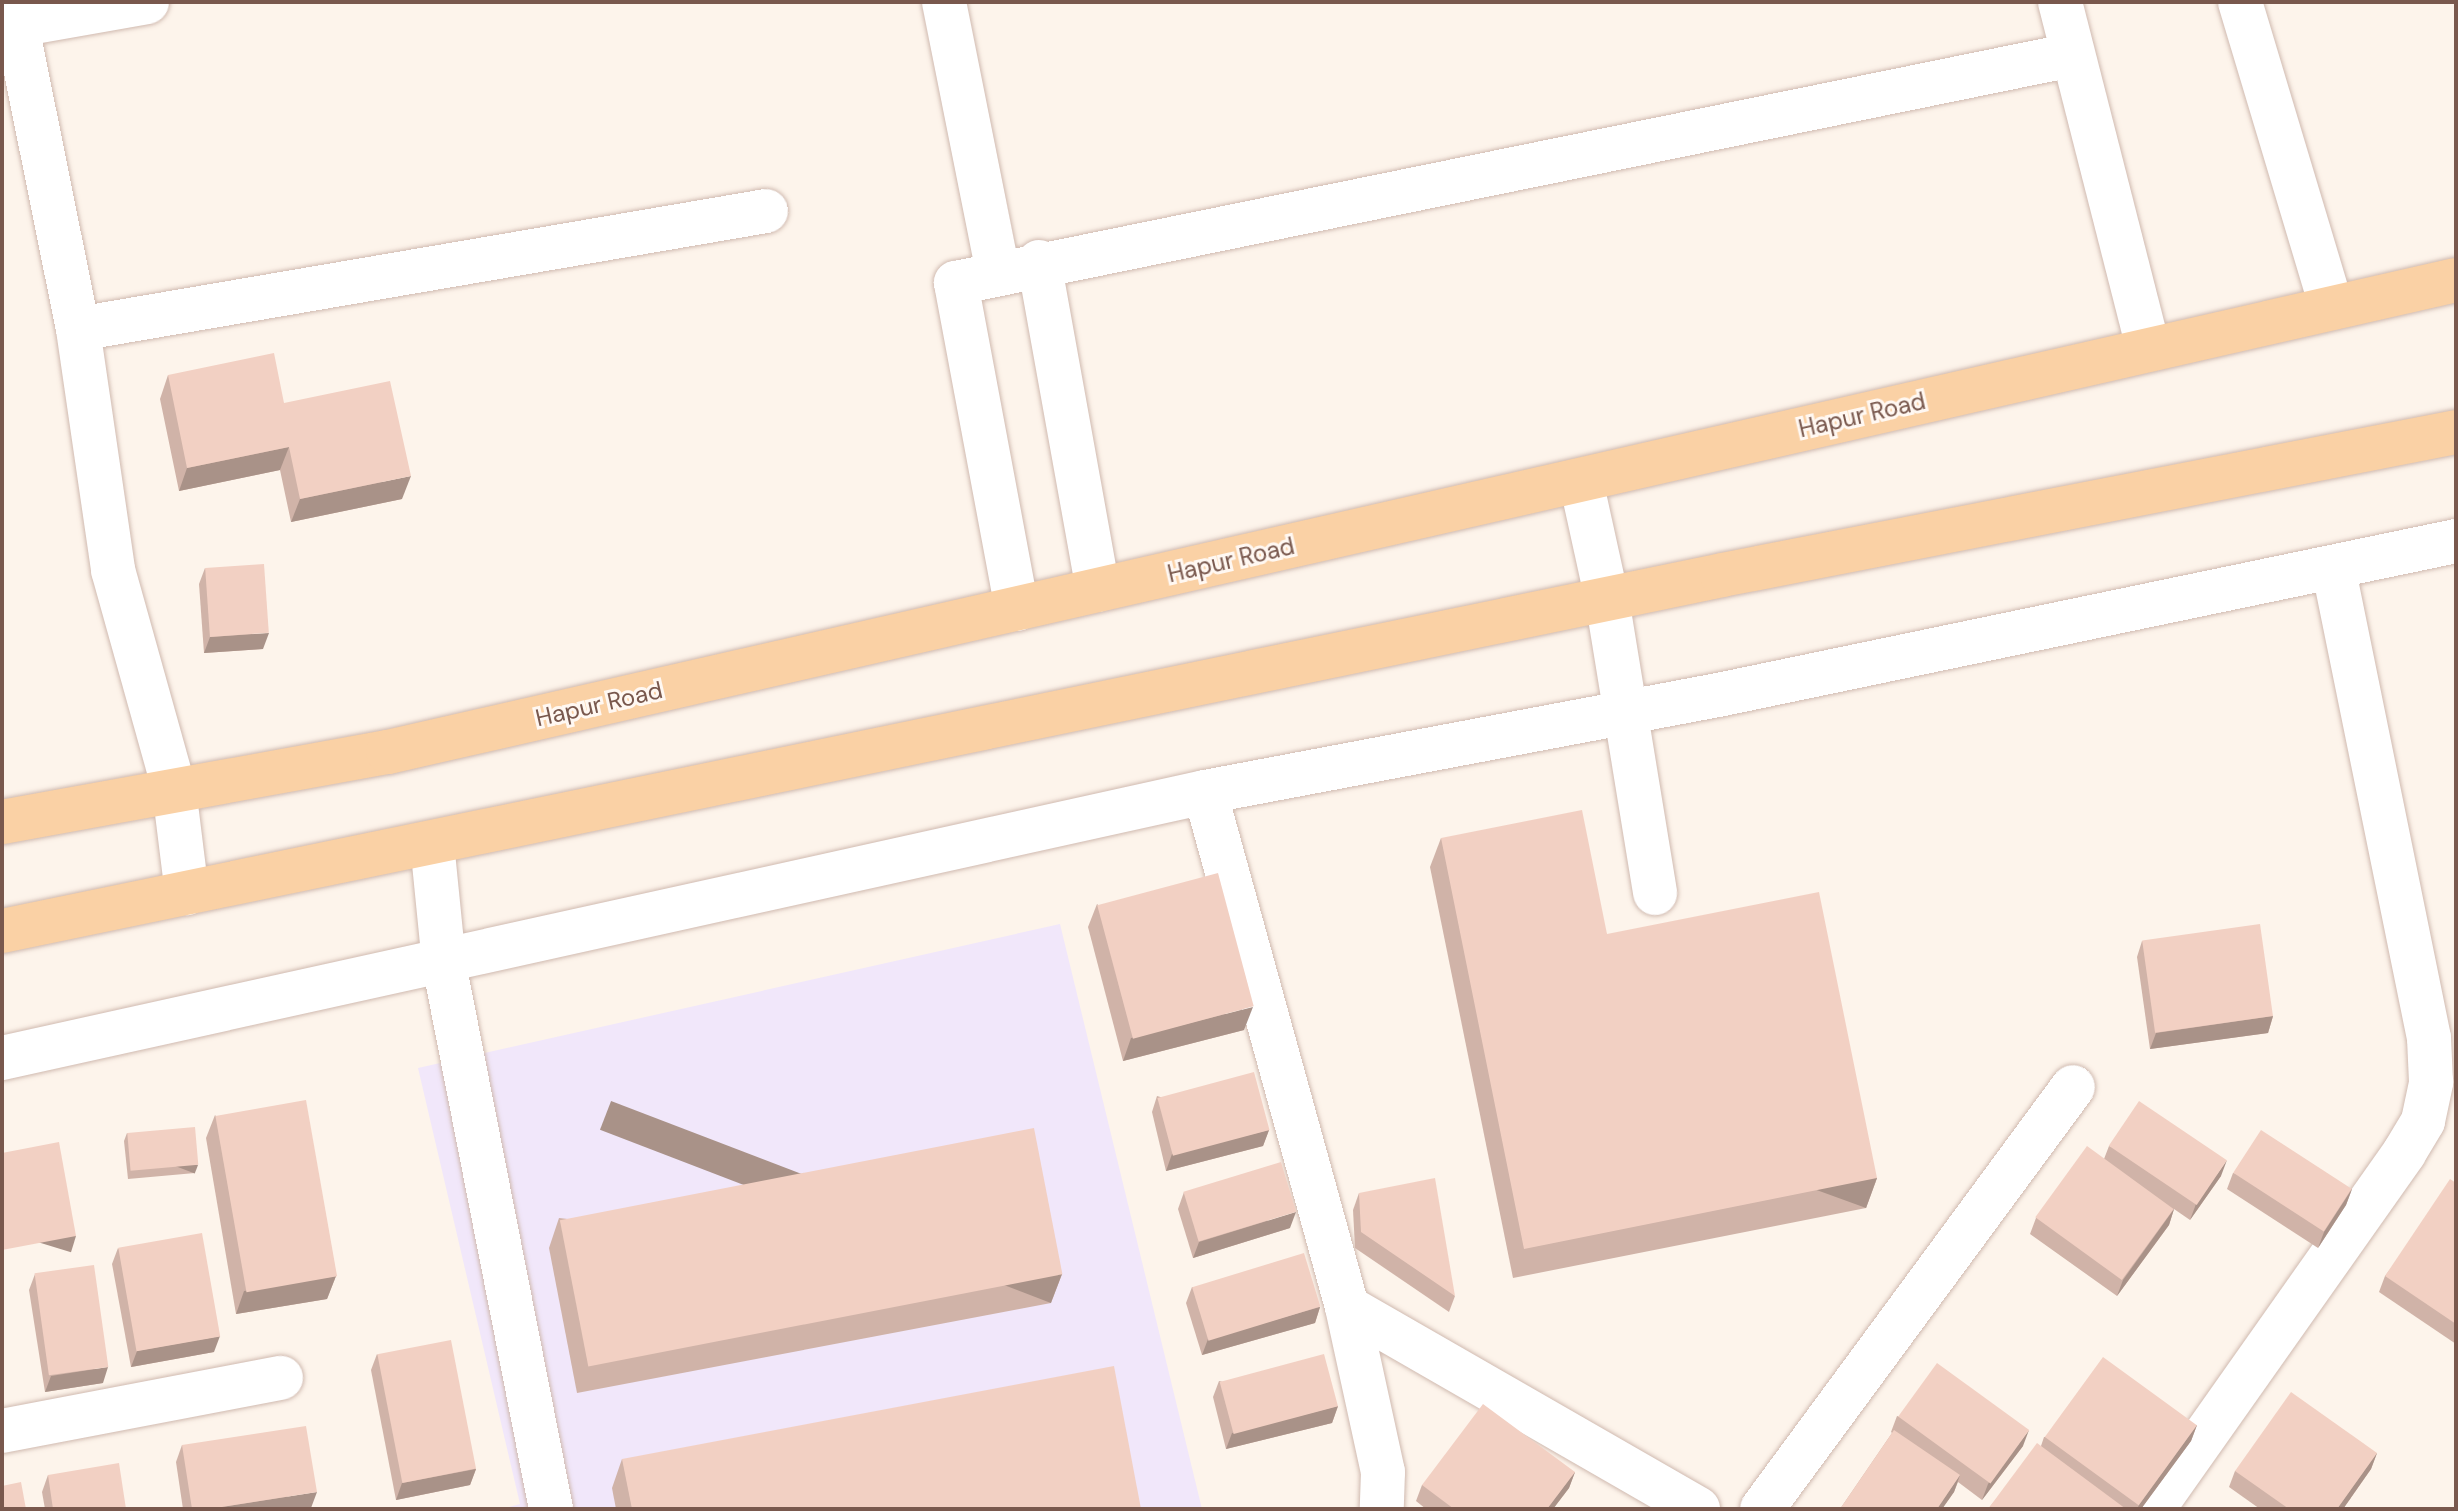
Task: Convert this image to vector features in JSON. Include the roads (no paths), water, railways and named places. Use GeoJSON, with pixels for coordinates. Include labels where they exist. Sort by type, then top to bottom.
{"type":"FeatureCollection","features":[{"type":"Feature","properties":{"kind":"main road","name":"Hapur Road"},"geometry":{"type":"LineString","coordinates":[[2,822],[388,752],[1581,481],[2331,305],[2456,280]]}},
{"type":"Feature","properties":{"kind":"main road"},"geometry":{"type":"LineString","coordinates":[[2,931],[1607,599],[2456,432]]}},
{"type":"Feature","properties":{"kind":"street"},"geometry":{"type":"LineString","coordinates":[[147,2],[15,14],[78,329],[113,570],[174,789],[187,893]]}},
{"type":"Feature","properties":{"kind":"street"},"geometry":{"type":"LineString","coordinates":[[944,2],[1019,267],[1098,590]]}},
{"type":"Feature","properties":{"kind":"street"},"geometry":{"type":"LineString","coordinates":[[2060,2],[2148,348]]}},
{"type":"Feature","properties":{"kind":"street"},"geometry":{"type":"LineString","coordinates":[[2240,2],[2331,305]]}},
{"type":"Feature","properties":{"kind":"street"},"geometry":{"type":"LineString","coordinates":[[1017,609],[956,283],[1019,267],[2072,55]]}},
{"type":"Feature","properties":{"kind":"street"},"geometry":{"type":"LineString","coordinates":[[78,329],[766,211]]}},
{"type":"Feature","properties":{"kind":"street"},"geometry":{"type":"LineString","coordinates":[[1581,481],[1607,599],[1655,893]]}},
{"type":"Feature","properties":{"kind":"street"},"geometry":{"type":"LineString","coordinates":[[2,1058],[444,964],[1205,792],[2334,570],[2456,541]]}},
{"type":"Feature","properties":{"kind":"street"},"geometry":{"type":"LineString","coordinates":[[2153,1509],[2404,1153],[2423,1121],[2431,1082],[2429,1038],[2334,570]]}},
{"type":"Feature","properties":{"kind":"street"},"geometry":{"type":"LineString","coordinates":[[1205,792],[1347,1307],[1383,1472],[1382,1509]]}},
{"type":"Feature","properties":{"kind":"street"},"geometry":{"type":"LineString","coordinates":[[432,843],[444,964],[551,1509]]}},
{"type":"Feature","properties":{"kind":"street"},"geometry":{"type":"LineString","coordinates":[[1762,1509],[2073,1087]]}},
{"type":"Feature","properties":{"kind":"street"},"geometry":{"type":"LineString","coordinates":[[1347,1307],[1698,1509]]}},
{"type":"Feature","properties":{"kind":"street"},"geometry":{"type":"LineString","coordinates":[[2,1431],[281,1378]]}}]}
